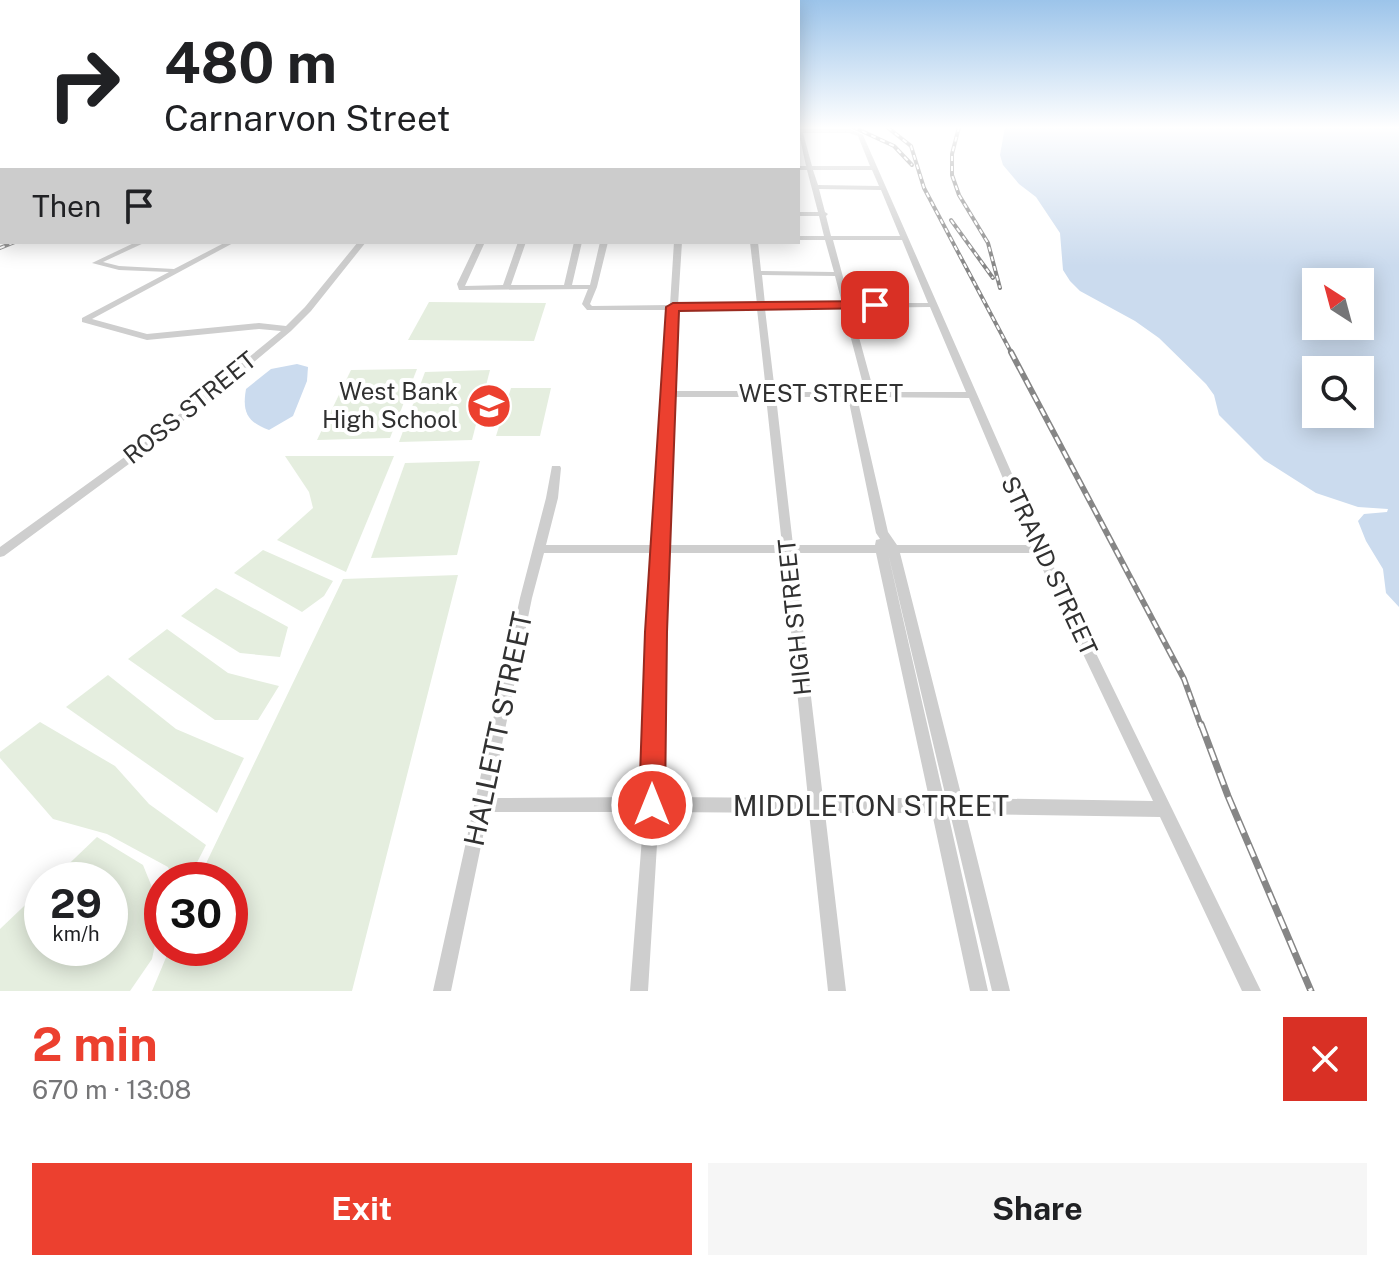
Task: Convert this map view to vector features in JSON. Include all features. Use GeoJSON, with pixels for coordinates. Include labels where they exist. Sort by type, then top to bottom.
{"type":"FeatureCollection","features":[{"type":"Feature","properties":{"kind":"street"},"geometry":{"type":"LineString","coordinates":[[814,173],[837,274],[870,394]]}},
{"type":"Feature","properties":{"kind":"street","name":"STRAND STREET"},"geometry":{"type":"LineString","coordinates":[[877,173],[1039,549],[1252,991]]}},
{"type":"Feature","properties":{"kind":"street"},"geometry":{"type":"LineString","coordinates":[[817,187],[883,188]]}},
{"type":"Feature","properties":{"kind":"street"},"geometry":{"type":"LineString","coordinates":[[800,214],[825,214]]}},
{"type":"Feature","properties":{"kind":"street"},"geometry":{"type":"LineString","coordinates":[[800,238],[905,238]]}},
{"type":"Feature","properties":{"kind":"street"},"geometry":{"type":"LineString","coordinates":[[138,244],[96,263],[135,270],[176,270]]}},
{"type":"Feature","properties":{"kind":"street"},"geometry":{"type":"LineString","coordinates":[[227,244],[85,320],[142,337],[259,326],[288,329]]}},
{"type":"Feature","properties":{"kind":"street","name":"ROSS STREET"},"geometry":{"type":"LineString","coordinates":[[0,553],[148,445],[288,329],[360,244]]}},
{"type":"Feature","properties":{"kind":"street"},"geometry":{"type":"LineString","coordinates":[[480,244],[461,287],[593,287]]}},
{"type":"Feature","properties":{"kind":"street"},"geometry":{"type":"LineString","coordinates":[[506,289],[521,244]]}},
{"type":"Feature","properties":{"kind":"street"},"geometry":{"type":"LineString","coordinates":[[567,288],[578,244]]}},
{"type":"Feature","properties":{"kind":"street"},"geometry":{"type":"LineString","coordinates":[[604,244],[586,306],[932,305]]}},
{"type":"Feature","properties":{"kind":"street"},"geometry":{"type":"LineString","coordinates":[[639,991],[652,805],[659,549],[678,244]]}},
{"type":"Feature","properties":{"kind":"street","name":"HIGH STREET"},"geometry":{"type":"LineString","coordinates":[[754,244],[837,991]]}},
{"type":"Feature","properties":{"kind":"street"},"geometry":{"type":"LineString","coordinates":[[757,273],[837,274]]}},
{"type":"Feature","properties":{"kind":"street","name":"WEST STREET"},"geometry":{"type":"LineString","coordinates":[[670,394],[972,395]]}},
{"type":"Feature","properties":{"kind":"street"},"geometry":{"type":"LineString","coordinates":[[852,395],[936,804],[979,991]]}},
{"type":"Feature","properties":{"kind":"street","name":"HALLETT STREET"},"geometry":{"type":"LineString","coordinates":[[442,991],[556,468]]}},
{"type":"Feature","properties":{"kind":"street"},"geometry":{"type":"LineString","coordinates":[[884,543],[955,804],[1001,991]]}},
{"type":"Feature","properties":{"kind":"street"},"geometry":{"type":"LineString","coordinates":[[539,549],[788,549],[884,543],[1039,549]]}},
{"type":"Feature","properties":{"kind":"street","name":"MIDDLETON STREET"},"geometry":{"type":"LineString","coordinates":[[483,805],[817,807],[955,804],[1162,809]]}},
{"type":"Feature","properties":{"kind":"green space"},"geometry":{"type":"Polygon","coordinates":[[[429,302],[546,303],[534,341],[408,340],[429,302]]]}},
{"type":"Feature","properties":{"kind":"green space"},"geometry":{"type":"Polygon","coordinates":[[[417,369],[390,438],[317,440],[351,370],[417,369]]]}},
{"type":"Feature","properties":{"kind":"green space"},"geometry":{"type":"Polygon","coordinates":[[[490,370],[472,440],[399,442],[425,372],[490,370]]]}},
{"type":"Feature","properties":{"kind":"green space"},"geometry":{"type":"Polygon","coordinates":[[[511,388],[551,388],[540,436],[496,436],[511,388]]]}},
{"type":"Feature","properties":{"kind":"green space"},"geometry":{"type":"Polygon","coordinates":[[[285,456],[394,456],[346,572],[277,540],[313,508],[309,492],[285,456]]]}},
{"type":"Feature","properties":{"kind":"green space"},"geometry":{"type":"Polygon","coordinates":[[[480,461],[457,555],[371,558],[405,463],[480,461]]]}},
{"type":"Feature","properties":{"kind":"green space"},"geometry":{"type":"Polygon","coordinates":[[[263,550],[333,581],[324,596],[302,612],[234,573],[263,550]]]}},
{"type":"Feature","properties":{"kind":"green space"},"geometry":{"type":"Polygon","coordinates":[[[458,575],[352,991],[152,991],[162,966],[248,966],[248,862],[207,862],[343,579],[458,575]]]}},
{"type":"Feature","properties":{"kind":"green space"},"geometry":{"type":"Polygon","coordinates":[[[216,588],[288,627],[280,657],[240,653],[181,616],[216,588]]]}},
{"type":"Feature","properties":{"kind":"green space"},"geometry":{"type":"Polygon","coordinates":[[[167,629],[228,673],[279,686],[258,720],[215,720],[128,659],[167,629]]]}},
{"type":"Feature","properties":{"kind":"green space"},"geometry":{"type":"Polygon","coordinates":[[[108,675],[176,729],[244,758],[217,813],[66,707],[108,675]]]}},
{"type":"Feature","properties":{"kind":"green space"},"geometry":{"type":"Polygon","coordinates":[[[40,722],[115,766],[149,804],[206,845],[197,862],[159,862],[107,834],[53,819],[0,758],[0,752],[40,722]]]}},
{"type":"Feature","properties":{"kind":"green space"},"geometry":{"type":"Polygon","coordinates":[[[97,837],[143,865],[144,966],[147,966],[130,991],[0,991],[0,929],[24,906],[24,966],[128,966],[128,862],[71,862],[97,837]]]}},
{"type":"Feature","properties":{"kind":"water"},"geometry":{"type":"Polygon","coordinates":[[[1010,173],[1399,173],[1399,607],[1386,593],[1383,569],[1358,521],[1364,514],[1387,512],[1388,509],[1358,507],[1316,493],[1264,460],[1219,415],[1214,395],[1206,384],[1159,338],[1080,291],[1070,281],[1063,270],[1060,233],[1036,197],[1010,173]]]}},
{"type":"Feature","properties":{"kind":"water"},"geometry":{"type":"Polygon","coordinates":[[[297,364],[308,367],[307,381],[293,416],[269,430],[251,420],[245,404],[246,389],[271,369],[297,364]]]}},
{"type":"Feature","properties":{"kind":"railway"},"geometry":{"type":"LineString","coordinates":[[919,173],[924,188],[1012,354]]}},
{"type":"Feature","properties":{"kind":"railway"},"geometry":{"type":"LineString","coordinates":[[952,173],[959,195],[988,243],[1000,288]]}},
{"type":"Feature","properties":{"kind":"railway"},"geometry":{"type":"LineString","coordinates":[[951,220],[993,278]]}},
{"type":"Feature","properties":{"kind":"railway"},"geometry":{"type":"LineString","coordinates":[[0,248],[10,244]]}},
{"type":"Feature","properties":{"kind":"railway"},"geometry":{"type":"LineString","coordinates":[[1011,352],[1184,679],[1201,726]]}},
{"type":"Feature","properties":{"kind":"railway"},"geometry":{"type":"LineString","coordinates":[[1201,724],[1228,796],[1311,991]]}},
{"type":"Feature","properties":{"kind":"place","name":"West Bank High School"},"geometry":{"type":"Point","coordinates":[489,406]}},
{"type":"Feature","properties":{"kind":"route"},"geometry":{"type":"LineString","coordinates":[[652,805],[659,549],[669,419],[673,307],[875,305]]}}]}
